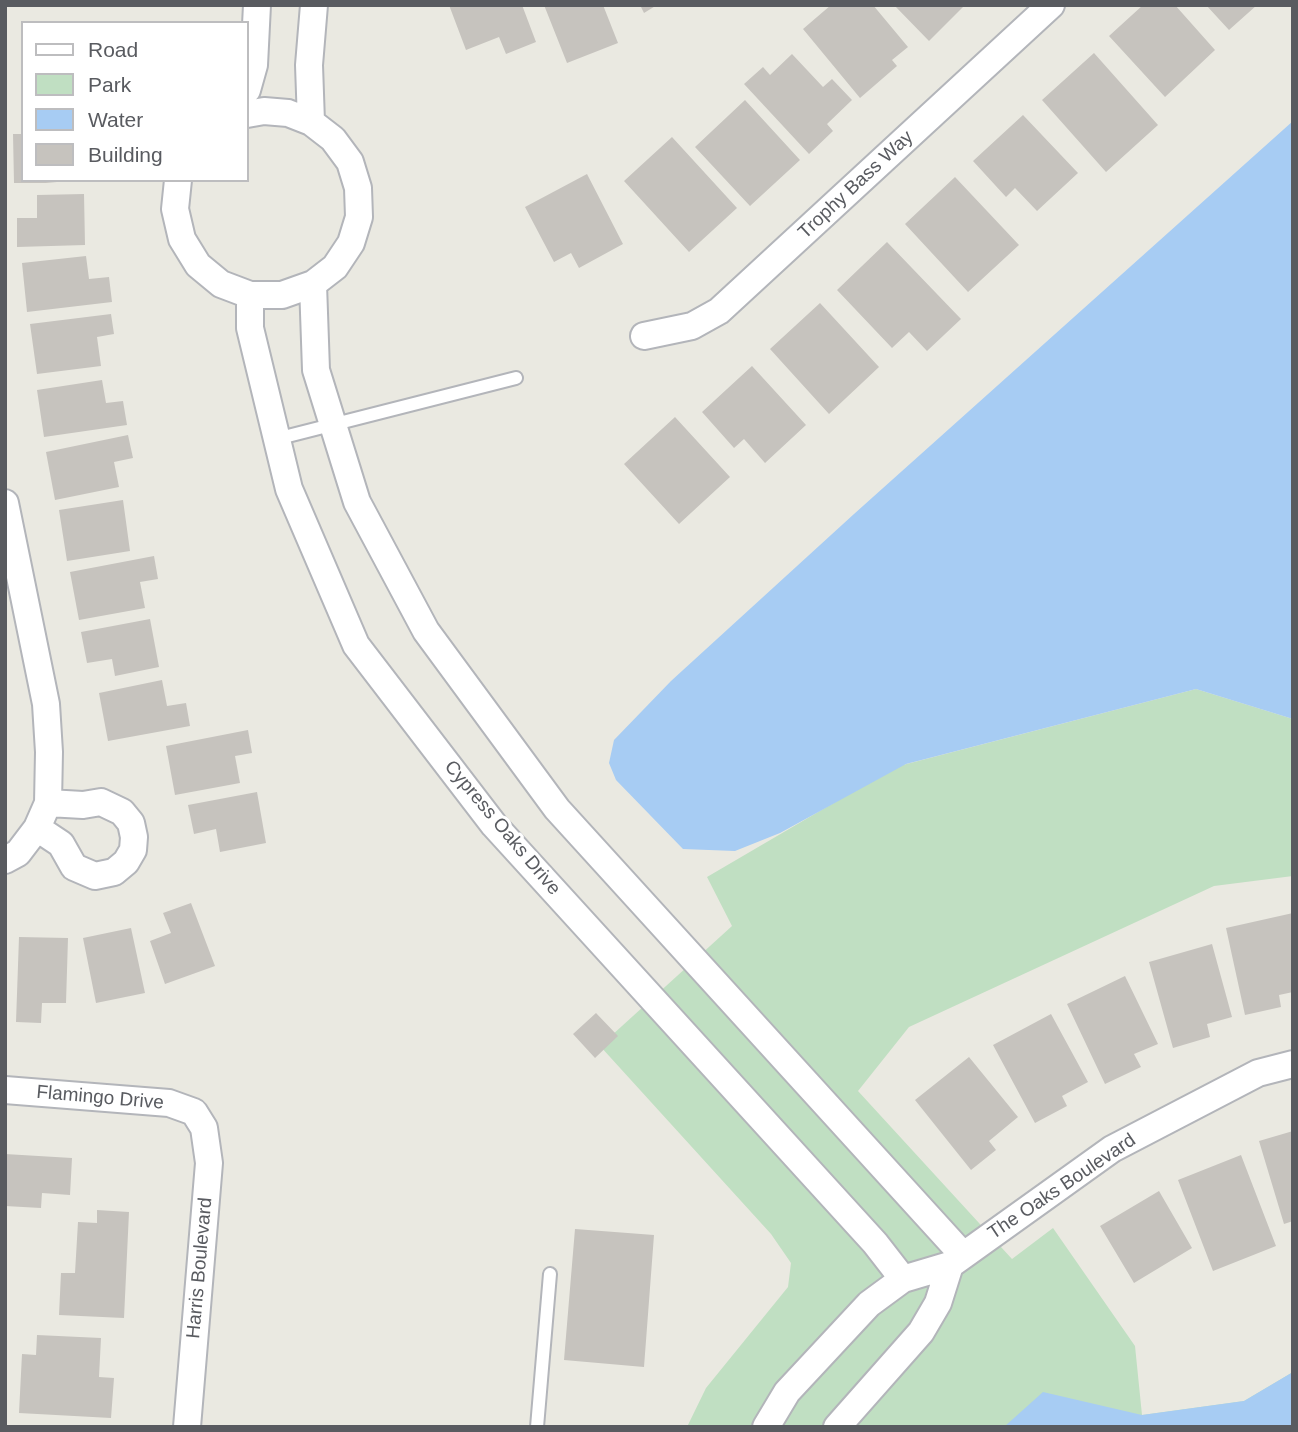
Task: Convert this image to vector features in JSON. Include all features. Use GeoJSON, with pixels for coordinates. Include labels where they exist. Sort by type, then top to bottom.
{"type":"FeatureCollection","features":[{"type":"Feature","properties":{"kind":"street"},"geometry":{"type":"LineString","coordinates":[[248,86],[254,65],[257,5]]}},
{"type":"Feature","properties":{"kind":"street"},"geometry":{"type":"LineString","coordinates":[[310,122],[309,65],[314,5]]}},
{"type":"Feature","properties":{"kind":"street","name":"Trophy Bass Way"},"geometry":{"type":"LineString","coordinates":[[644,336],[692,326],[719,311],[1051,5]]}},
{"type":"Feature","properties":{"kind":"street"},"geometry":{"type":"LineString","coordinates":[[178,182],[175,209],[182,239],[198,265],[221,284],[250,295],[282,295],[313,284],[340,259],[351,243],[359,217],[358,188],[350,162],[333,139],[310,122],[288,113],[264,111],[248,114]]}},
{"type":"Feature","properties":{"kind":"street"},"geometry":{"type":"LineString","coordinates":[[313,284],[316,370],[357,502],[426,631],[557,809],[957,1260],[921,1332],[838,1427]]}},
{"type":"Feature","properties":{"kind":"street","name":"Cypress Oaks Drive"},"geometry":{"type":"LineString","coordinates":[[250,295],[250,328],[289,489],[356,645],[494,825],[853,1219],[902,1279]]}},
{"type":"Feature","properties":{"kind":"street"},"geometry":{"type":"LineString","coordinates":[[5,503],[47,704],[48,803],[37,828],[18,853],[5,860]]}},
{"type":"Feature","properties":{"kind":"street"},"geometry":{"type":"LineString","coordinates":[[37,828],[61,844],[74,867],[95,876],[114,872],[126,862],[133,850],[131,823],[122,812],[101,802],[83,805],[48,803]]}},
{"type":"Feature","properties":{"kind":"street","name":"The Oaks Boulevard"},"geometry":{"type":"LineString","coordinates":[[766,1427],[788,1392],[869,1304],[902,1279],[957,1260],[1112,1149],[1258,1073],[1293,1065]]}},
{"type":"Feature","properties":{"kind":"street","name":"Flamingo Drive"},"geometry":{"type":"LineString","coordinates":[[5,1090],[169,1103],[194,1112]]}},
{"type":"Feature","properties":{"kind":"street","name":"Harris Boulevard"},"geometry":{"type":"LineString","coordinates":[[187,1427],[209,1163],[204,1128],[194,1112]]}},
{"type":"Feature","properties":{"kind":"lane"},"geometry":{"type":"LineString","coordinates":[[276,439],[516,378]]}},
{"type":"Feature","properties":{"kind":"lane"},"geometry":{"type":"LineString","coordinates":[[537,1427],[550,1274]]}},
{"type":"Feature","properties":{"kind":"green space"},"geometry":{"type":"Polygon","coordinates":[[[1196,689],[1293,719],[1293,876],[1214,886],[909,1027],[858,1091],[1012,1259],[1053,1228],[1135,1346],[1142,1415],[1244,1401],[1293,1372],[1293,1427],[687,1427],[706,1388],[788,1287],[791,1263],[771,1234],[600,1046],[732,926],[707,877],[895,767],[1196,689]]]}},
{"type":"Feature","properties":{"kind":"water"},"geometry":{"type":"Polygon","coordinates":[[[1293,121],[1293,719],[1196,689],[906,764],[780,833],[735,851],[683,849],[616,780],[609,763],[614,740],[671,681],[854,514],[1293,121]]]}},
{"type":"Feature","properties":{"kind":"water"},"geometry":{"type":"Polygon","coordinates":[[[1293,1372],[1293,1427],[1004,1427],[1043,1392],[1142,1415],[1244,1401],[1293,1372]]]}},
{"type":"Feature","properties":{"kind":"building"},"geometry":{"type":"Polygon","coordinates":[[[449,5],[522,5],[536,42],[506,54],[499,37],[466,50],[449,5]]]}},
{"type":"Feature","properties":{"kind":"building"},"geometry":{"type":"Polygon","coordinates":[[[544,5],[603,5],[618,43],[567,63],[544,5]]]}},
{"type":"Feature","properties":{"kind":"building"},"geometry":{"type":"Polygon","coordinates":[[[640,5],[657,5],[644,13],[640,5]]]}},
{"type":"Feature","properties":{"kind":"building"},"geometry":{"type":"Polygon","coordinates":[[[831,5],[873,5],[908,47],[892,60],[897,66],[860,98],[803,29],[831,5]]]}},
{"type":"Feature","properties":{"kind":"building"},"geometry":{"type":"Polygon","coordinates":[[[894,5],[965,5],[929,41],[894,5]]]}},
{"type":"Feature","properties":{"kind":"building"},"geometry":{"type":"Polygon","coordinates":[[[1143,5],[1175,5],[1215,50],[1165,97],[1109,36],[1143,5]]]}},
{"type":"Feature","properties":{"kind":"building"},"geometry":{"type":"Polygon","coordinates":[[[1206,5],[1257,5],[1229,30],[1206,5]]]}},
{"type":"Feature","properties":{"kind":"building"},"geometry":{"type":"Polygon","coordinates":[[[1094,53],[1158,125],[1106,172],[1042,100],[1094,53]]]}},
{"type":"Feature","properties":{"kind":"building"},"geometry":{"type":"Polygon","coordinates":[[[792,54],[823,87],[832,79],[852,100],[827,124],[833,131],[809,154],[744,84],[763,67],[770,75],[792,54]]]}},
{"type":"Feature","properties":{"kind":"building"},"geometry":{"type":"Polygon","coordinates":[[[745,100],[800,160],[750,206],[695,147],[745,100]]]}},
{"type":"Feature","properties":{"kind":"building"},"geometry":{"type":"Polygon","coordinates":[[[1023,115],[1078,173],[1037,211],[1015,188],[1006,197],[973,161],[1023,115]]]}},
{"type":"Feature","properties":{"kind":"building"},"geometry":{"type":"Polygon","coordinates":[[[13,134],[21,134],[21,182],[57,183],[14,183],[13,134]]]}},
{"type":"Feature","properties":{"kind":"building"},"geometry":{"type":"Polygon","coordinates":[[[672,137],[737,208],[689,252],[624,181],[672,137]]]}},
{"type":"Feature","properties":{"kind":"building"},"geometry":{"type":"Polygon","coordinates":[[[587,174],[623,244],[579,268],[571,253],[554,262],[525,207],[587,174]]]}},
{"type":"Feature","properties":{"kind":"building"},"geometry":{"type":"Polygon","coordinates":[[[955,177],[1019,245],[968,292],[905,224],[955,177]]]}},
{"type":"Feature","properties":{"kind":"building"},"geometry":{"type":"Polygon","coordinates":[[[84,194],[85,245],[17,247],[17,218],[37,218],[37,195],[84,194]]]}},
{"type":"Feature","properties":{"kind":"building"},"geometry":{"type":"Polygon","coordinates":[[[887,242],[961,319],[927,351],[909,332],[892,348],[837,290],[887,242]]]}},
{"type":"Feature","properties":{"kind":"building"},"geometry":{"type":"Polygon","coordinates":[[[86,256],[89,279],[109,277],[112,302],[27,312],[22,263],[86,256]]]}},
{"type":"Feature","properties":{"kind":"building"},"geometry":{"type":"Polygon","coordinates":[[[820,303],[879,367],[829,414],[770,349],[820,303]]]}},
{"type":"Feature","properties":{"kind":"building"},"geometry":{"type":"Polygon","coordinates":[[[111,314],[114,334],[97,337],[101,366],[37,374],[30,324],[111,314]]]}},
{"type":"Feature","properties":{"kind":"building"},"geometry":{"type":"Polygon","coordinates":[[[752,366],[806,425],[765,463],[744,439],[734,448],[702,412],[752,366]]]}},
{"type":"Feature","properties":{"kind":"building"},"geometry":{"type":"Polygon","coordinates":[[[102,380],[106,403],[123,401],[127,425],[44,437],[37,390],[102,380]]]}},
{"type":"Feature","properties":{"kind":"building"},"geometry":{"type":"Polygon","coordinates":[[[675,417],[730,477],[679,524],[624,464],[675,417]]]}},
{"type":"Feature","properties":{"kind":"building"},"geometry":{"type":"Polygon","coordinates":[[[128,435],[133,458],[114,462],[119,487],[55,500],[46,452],[128,435]]]}},
{"type":"Feature","properties":{"kind":"building"},"geometry":{"type":"Polygon","coordinates":[[[123,500],[130,551],[67,561],[59,510],[123,500]]]}},
{"type":"Feature","properties":{"kind":"building"},"geometry":{"type":"Polygon","coordinates":[[[154,556],[158,579],[140,582],[145,608],[79,620],[70,572],[154,556]]]}},
{"type":"Feature","properties":{"kind":"building"},"geometry":{"type":"Polygon","coordinates":[[[150,619],[159,667],[115,676],[112,659],[87,663],[81,632],[150,619]]]}},
{"type":"Feature","properties":{"kind":"building"},"geometry":{"type":"Polygon","coordinates":[[[162,680],[167,706],[186,703],[190,726],[108,741],[99,693],[162,680]]]}},
{"type":"Feature","properties":{"kind":"building"},"geometry":{"type":"Polygon","coordinates":[[[248,730],[252,753],[235,756],[240,783],[175,795],[166,746],[248,730]]]}},
{"type":"Feature","properties":{"kind":"building"},"geometry":{"type":"Polygon","coordinates":[[[257,792],[266,843],[220,852],[216,829],[194,834],[188,805],[257,792]]]}},
{"type":"Feature","properties":{"kind":"building"},"geometry":{"type":"Polygon","coordinates":[[[191,903],[215,966],[165,984],[150,941],[171,933],[163,913],[191,903]]]}},
{"type":"Feature","properties":{"kind":"building"},"geometry":{"type":"Polygon","coordinates":[[[1293,913],[1293,992],[1279,995],[1281,1007],[1245,1015],[1226,928],[1293,913]]]}},
{"type":"Feature","properties":{"kind":"building"},"geometry":{"type":"Polygon","coordinates":[[[131,928],[145,993],[96,1003],[83,938],[131,928]]]}},
{"type":"Feature","properties":{"kind":"building"},"geometry":{"type":"Polygon","coordinates":[[[19,937],[68,938],[66,1003],[42,1003],[41,1023],[16,1022],[19,937]]]}},
{"type":"Feature","properties":{"kind":"building"},"geometry":{"type":"Polygon","coordinates":[[[1212,944],[1232,1017],[1207,1024],[1210,1037],[1173,1048],[1149,962],[1212,944]]]}},
{"type":"Feature","properties":{"kind":"building"},"geometry":{"type":"Polygon","coordinates":[[[1125,976],[1158,1044],[1134,1054],[1141,1067],[1105,1084],[1067,1004],[1125,976]]]}},
{"type":"Feature","properties":{"kind":"building"},"geometry":{"type":"Polygon","coordinates":[[[596,1013],[618,1036],[595,1058],[573,1034],[596,1013]]]}},
{"type":"Feature","properties":{"kind":"building"},"geometry":{"type":"Polygon","coordinates":[[[1051,1014],[1088,1082],[1062,1096],[1067,1106],[1035,1123],[993,1045],[1051,1014]]]}},
{"type":"Feature","properties":{"kind":"building"},"geometry":{"type":"Polygon","coordinates":[[[969,1057],[1018,1117],[989,1141],[996,1150],[971,1170],[915,1100],[969,1057]]]}},
{"type":"Feature","properties":{"kind":"building"},"geometry":{"type":"Polygon","coordinates":[[[1293,1131],[1293,1221],[1284,1224],[1259,1141],[1293,1131]]]}},
{"type":"Feature","properties":{"kind":"building"},"geometry":{"type":"Polygon","coordinates":[[[5,1154],[72,1158],[70,1195],[42,1193],[41,1208],[5,1206],[5,1154]]]}},
{"type":"Feature","properties":{"kind":"building"},"geometry":{"type":"Polygon","coordinates":[[[1241,1155],[1276,1246],[1213,1271],[1178,1180],[1241,1155]]]}},
{"type":"Feature","properties":{"kind":"building"},"geometry":{"type":"Polygon","coordinates":[[[1159,1191],[1192,1248],[1134,1283],[1100,1226],[1159,1191]]]}},
{"type":"Feature","properties":{"kind":"building"},"geometry":{"type":"Polygon","coordinates":[[[97,1210],[129,1212],[124,1318],[59,1315],[61,1273],[75,1273],[78,1222],[97,1223],[97,1210]]]}},
{"type":"Feature","properties":{"kind":"building"},"geometry":{"type":"Polygon","coordinates":[[[575,1229],[654,1235],[644,1367],[564,1360],[575,1229]]]}},
{"type":"Feature","properties":{"kind":"building"},"geometry":{"type":"Polygon","coordinates":[[[37,1335],[101,1338],[99,1377],[114,1378],[111,1418],[19,1413],[22,1354],[36,1355],[37,1335]]]}}]}
